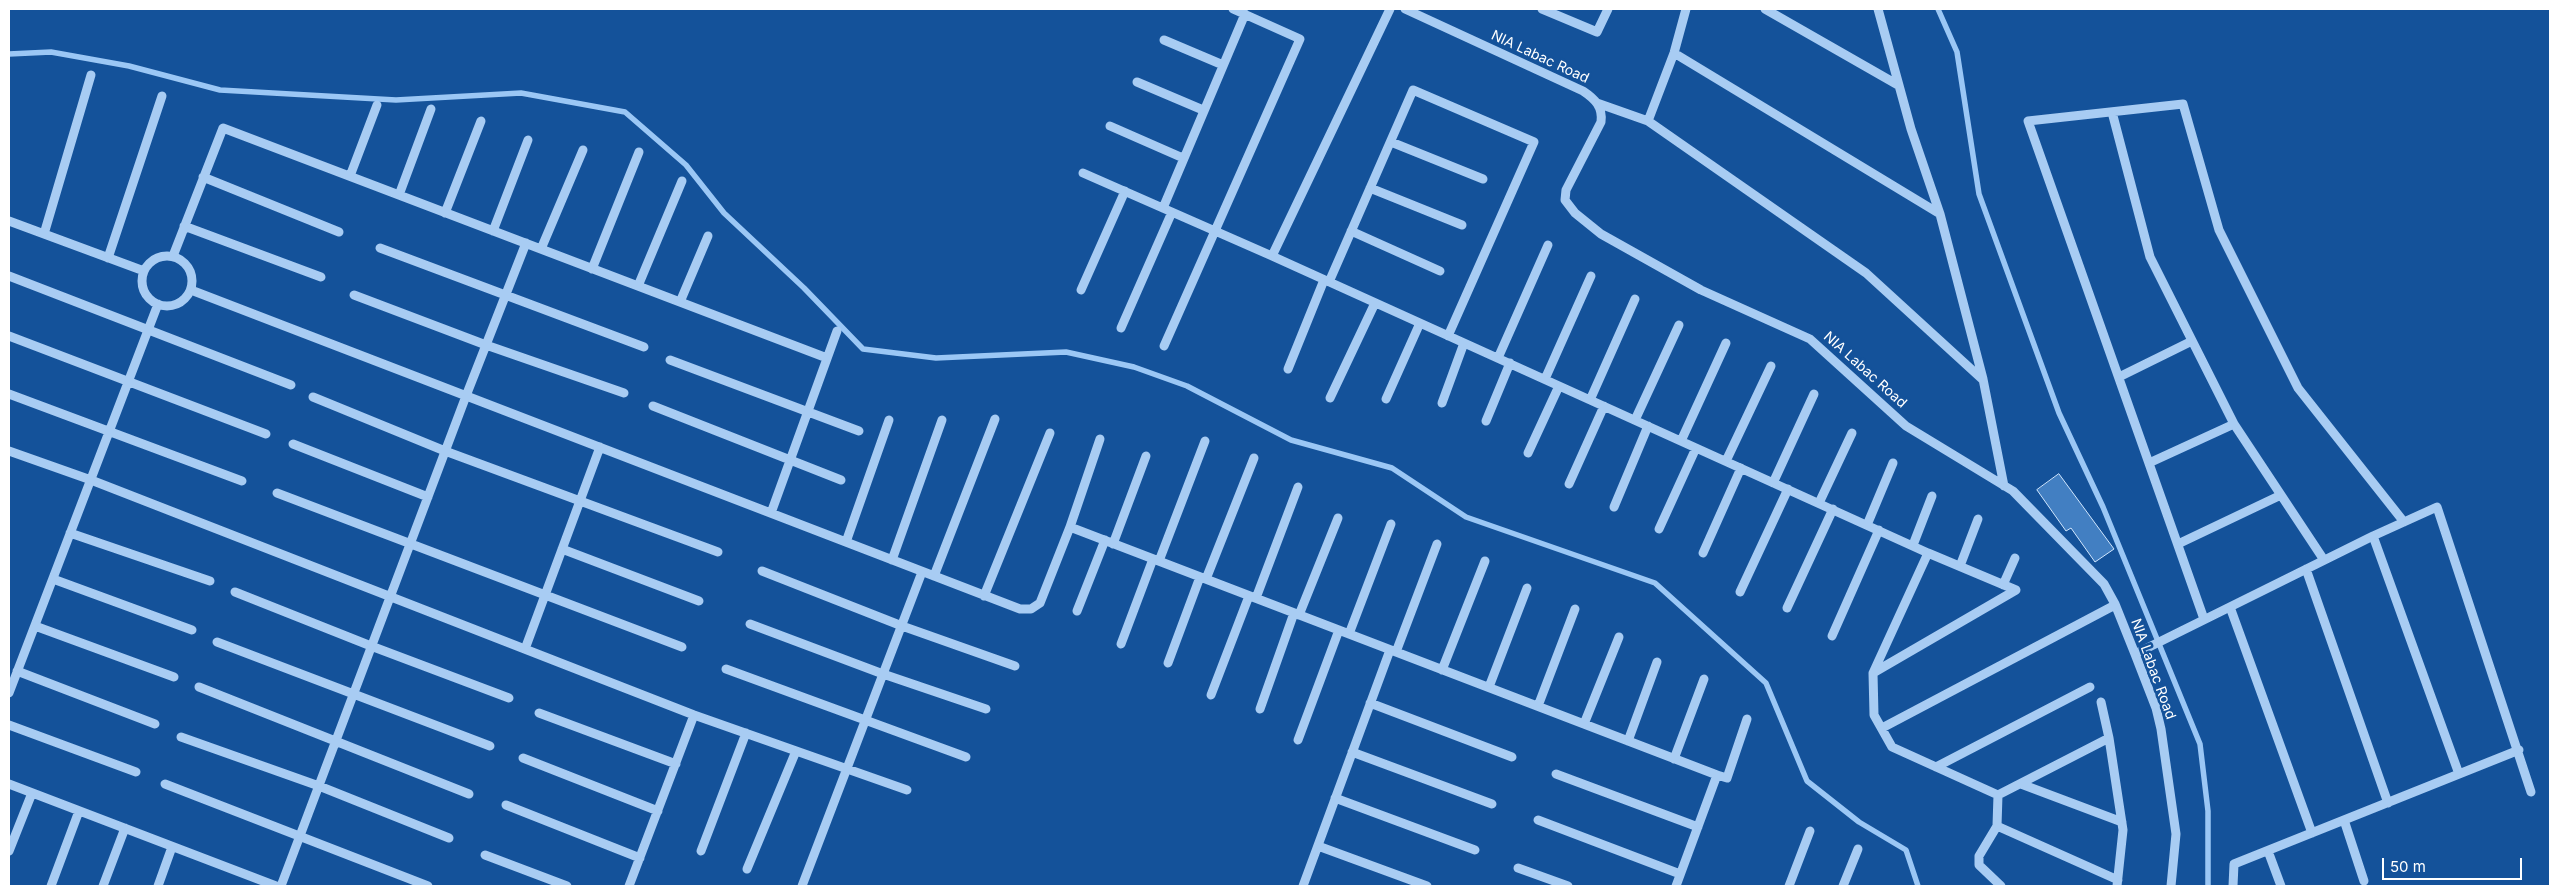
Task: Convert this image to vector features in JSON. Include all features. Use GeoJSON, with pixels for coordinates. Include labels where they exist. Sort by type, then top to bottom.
{"type":"FeatureCollection","features":[{"type":"Feature","properties":{"kind":"street"},"geometry":{"type":"LineString","coordinates":[[1164,346],[1300,39],[1233,9]]}},
{"type":"Feature","properties":{"kind":"street"},"geometry":{"type":"LineString","coordinates":[[1272,256],[1390,9]]}},
{"type":"Feature","properties":{"kind":"street","name":"NIA Labac Road"},"geometry":{"type":"LineString","coordinates":[[1405,9],[1583,91],[1597,103],[1602,114],[1601,122],[1566,190],[1565,200],[1568,207],[1601,234],[1701,290],[1810,339],[1906,426],[2004,486],[2030,507],[2104,584],[2115,605],[2135,654],[2156,708],[2161,729],[2176,834],[2171,886]]}},
{"type":"Feature","properties":{"kind":"street"},"geometry":{"type":"LineString","coordinates":[[1542,9],[1560,12],[1597,32],[1608,9]]}},
{"type":"Feature","properties":{"kind":"street"},"geometry":{"type":"LineString","coordinates":[[1648,121],[1674,53],[1686,9]]}},
{"type":"Feature","properties":{"kind":"street"},"geometry":{"type":"LineString","coordinates":[[1765,9],[1898,85]]}},
{"type":"Feature","properties":{"kind":"street"},"geometry":{"type":"LineString","coordinates":[[1878,9],[1910,129],[1940,214],[1983,379],[2004,486]]}},
{"type":"Feature","properties":{"kind":"street"},"geometry":{"type":"LineString","coordinates":[[1121,328],[1168,210],[1183,158],[1245,14]]}},
{"type":"Feature","properties":{"kind":"street"},"geometry":{"type":"LineString","coordinates":[[1164,40],[1223,65]]}},
{"type":"Feature","properties":{"kind":"street"},"geometry":{"type":"LineString","coordinates":[[1674,53],[1940,214]]}},
{"type":"Feature","properties":{"kind":"street"},"geometry":{"type":"LineString","coordinates":[[44,234],[91,75]]}},
{"type":"Feature","properties":{"kind":"street"},"geometry":{"type":"LineString","coordinates":[[1137,82],[1203,110]]}},
{"type":"Feature","properties":{"kind":"street"},"geometry":{"type":"LineString","coordinates":[[1288,368],[1413,90],[1534,142],[1448,336]]}},
{"type":"Feature","properties":{"kind":"street"},"geometry":{"type":"LineString","coordinates":[[108,258],[162,96]]}},
{"type":"Feature","properties":{"kind":"street"},"geometry":{"type":"LineString","coordinates":[[1597,103],[1648,121],[1866,273],[1983,379]]}},
{"type":"Feature","properties":{"kind":"street"},"geometry":{"type":"LineString","coordinates":[[2204,620],[2028,121],[2183,104],[2219,230],[2298,388],[2404,522]]}},
{"type":"Feature","properties":{"kind":"street"},"geometry":{"type":"LineString","coordinates":[[350,176],[377,105]]}},
{"type":"Feature","properties":{"kind":"street"},"geometry":{"type":"LineString","coordinates":[[400,195],[431,108]]}},
{"type":"Feature","properties":{"kind":"street"},"geometry":{"type":"LineString","coordinates":[[2112,112],[2150,257],[2234,424],[2324,560]]}},
{"type":"Feature","properties":{"kind":"street"},"geometry":{"type":"LineString","coordinates":[[445,213],[481,121]]}},
{"type":"Feature","properties":{"kind":"street"},"geometry":{"type":"LineString","coordinates":[[1110,126],[1183,158]]}},
{"type":"Feature","properties":{"kind":"street"},"geometry":{"type":"LineString","coordinates":[[173,256],[223,128],[827,358]]}},
{"type":"Feature","properties":{"kind":"street"},"geometry":{"type":"LineString","coordinates":[[493,231],[528,140]]}},
{"type":"Feature","properties":{"kind":"street"},"geometry":{"type":"LineString","coordinates":[[1390,142],[1483,179]]}},
{"type":"Feature","properties":{"kind":"street"},"geometry":{"type":"LineString","coordinates":[[541,249],[583,150]]}},
{"type":"Feature","properties":{"kind":"street"},"geometry":{"type":"LineString","coordinates":[[592,269],[639,152]]}},
{"type":"Feature","properties":{"kind":"street"},"geometry":{"type":"LineString","coordinates":[[1083,172],[1375,302],[1928,553],[2016,590],[1873,672]]}},
{"type":"Feature","properties":{"kind":"street"},"geometry":{"type":"LineString","coordinates":[[204,178],[339,232]]}},
{"type":"Feature","properties":{"kind":"street"},"geometry":{"type":"LineString","coordinates":[[638,286],[682,181]]}},
{"type":"Feature","properties":{"kind":"street"},"geometry":{"type":"LineString","coordinates":[[1370,188],[1462,225]]}},
{"type":"Feature","properties":{"kind":"street"},"geometry":{"type":"LineString","coordinates":[[1080,290],[1125,191]]}},
{"type":"Feature","properties":{"kind":"street"},"geometry":{"type":"LineString","coordinates":[[9,221],[144,271]]}},
{"type":"Feature","properties":{"kind":"street"},"geometry":{"type":"LineString","coordinates":[[184,226],[321,277]]}},
{"type":"Feature","properties":{"kind":"street"},"geometry":{"type":"LineString","coordinates":[[1351,231],[1440,271]]}},
{"type":"Feature","properties":{"kind":"street"},"geometry":{"type":"LineString","coordinates":[[680,302],[708,236]]}},
{"type":"Feature","properties":{"kind":"street"},"geometry":{"type":"LineString","coordinates":[[281,886],[445,451],[526,243]]}},
{"type":"Feature","properties":{"kind":"street"},"geometry":{"type":"LineString","coordinates":[[1498,358],[1548,246]]}},
{"type":"Feature","properties":{"kind":"street"},"geometry":{"type":"LineString","coordinates":[[380,248],[644,347]]}},
{"type":"Feature","properties":{"kind":"street"},"geometry":{"type":"LineString","coordinates":[[162,256],[173,256],[183,260],[190,268],[193,279],[191,290],[185,299],[176,305],[166,306],[158,304],[146,294],[142,283],[144,271],[151,261],[162,256]]}},
{"type":"Feature","properties":{"kind":"street"},"geometry":{"type":"LineString","coordinates":[[9,276],[291,385]]}},
{"type":"Feature","properties":{"kind":"street"},"geometry":{"type":"LineString","coordinates":[[1545,379],[1591,276]]}},
{"type":"Feature","properties":{"kind":"street"},"geometry":{"type":"LineString","coordinates":[[191,290],[1020,609],[1031,609],[1040,602],[1070,527],[1100,439]]}},
{"type":"Feature","properties":{"kind":"street"},"geometry":{"type":"LineString","coordinates":[[354,294],[486,345],[624,394]]}},
{"type":"Feature","properties":{"kind":"street"},"geometry":{"type":"LineString","coordinates":[[1590,400],[1635,300]]}},
{"type":"Feature","properties":{"kind":"street"},"geometry":{"type":"LineString","coordinates":[[1330,398],[1375,302]]}},
{"type":"Feature","properties":{"kind":"street"},"geometry":{"type":"LineString","coordinates":[[9,693],[158,304]]}},
{"type":"Feature","properties":{"kind":"street"},"geometry":{"type":"LineString","coordinates":[[1386,400],[1420,323]]}},
{"type":"Feature","properties":{"kind":"street"},"geometry":{"type":"LineString","coordinates":[[1635,420],[1679,325]]}},
{"type":"Feature","properties":{"kind":"street"},"geometry":{"type":"LineString","coordinates":[[771,513],[836,331]]}},
{"type":"Feature","properties":{"kind":"street"},"geometry":{"type":"LineString","coordinates":[[9,336],[266,434]]}},
{"type":"Feature","properties":{"kind":"street"},"geometry":{"type":"LineString","coordinates":[[2119,377],[2192,341]]}},
{"type":"Feature","properties":{"kind":"street"},"geometry":{"type":"LineString","coordinates":[[1442,403],[1464,343]]}},
{"type":"Feature","properties":{"kind":"street"},"geometry":{"type":"LineString","coordinates":[[1681,441],[1726,343]]}},
{"type":"Feature","properties":{"kind":"street"},"geometry":{"type":"LineString","coordinates":[[670,360],[859,431]]}},
{"type":"Feature","properties":{"kind":"street"},"geometry":{"type":"LineString","coordinates":[[1486,421],[1510,364]]}},
{"type":"Feature","properties":{"kind":"street"},"geometry":{"type":"LineString","coordinates":[[1726,461],[1771,366]]}},
{"type":"Feature","properties":{"kind":"street"},"geometry":{"type":"LineString","coordinates":[[1528,453],[1559,386]]}},
{"type":"Feature","properties":{"kind":"street"},"geometry":{"type":"LineString","coordinates":[[9,394],[242,481]]}},
{"type":"Feature","properties":{"kind":"street"},"geometry":{"type":"LineString","coordinates":[[1773,483],[1814,394]]}},
{"type":"Feature","properties":{"kind":"street"},"geometry":{"type":"LineString","coordinates":[[313,397],[445,451],[718,552]]}},
{"type":"Feature","properties":{"kind":"street"},"geometry":{"type":"LineString","coordinates":[[653,406],[842,480]]}},
{"type":"Feature","properties":{"kind":"street"},"geometry":{"type":"LineString","coordinates":[[1569,484],[1604,406]]}},
{"type":"Feature","properties":{"kind":"street"},"geometry":{"type":"LineString","coordinates":[[934,576],[995,419]]}},
{"type":"Feature","properties":{"kind":"street"},"geometry":{"type":"LineString","coordinates":[[846,542],[889,420]]}},
{"type":"Feature","properties":{"kind":"street"},"geometry":{"type":"LineString","coordinates":[[892,560],[942,420]]}},
{"type":"Feature","properties":{"kind":"street"},"geometry":{"type":"LineString","coordinates":[[2149,463],[2234,424]]}},
{"type":"Feature","properties":{"kind":"street"},"geometry":{"type":"LineString","coordinates":[[1614,507],[1648,426]]}},
{"type":"Feature","properties":{"kind":"street"},"geometry":{"type":"LineString","coordinates":[[984,596],[1050,433]]}},
{"type":"Feature","properties":{"kind":"street"},"geometry":{"type":"LineString","coordinates":[[1819,503],[1852,433]]}},
{"type":"Feature","properties":{"kind":"street"},"geometry":{"type":"LineString","coordinates":[[1121,644],[1205,441]]}},
{"type":"Feature","properties":{"kind":"street"},"geometry":{"type":"LineString","coordinates":[[293,444],[428,497]]}},
{"type":"Feature","properties":{"kind":"street"},"geometry":{"type":"LineString","coordinates":[[524,649],[600,448]]}},
{"type":"Feature","properties":{"kind":"street"},"geometry":{"type":"LineString","coordinates":[[1658,529],[1696,448]]}},
{"type":"Feature","properties":{"kind":"street"},"geometry":{"type":"LineString","coordinates":[[9,451],[90,480],[694,715],[907,790]]}},
{"type":"Feature","properties":{"kind":"street"},"geometry":{"type":"LineString","coordinates":[[1078,611],[1146,456]]}},
{"type":"Feature","properties":{"kind":"street"},"geometry":{"type":"LineString","coordinates":[[1168,663],[1254,458]]}},
{"type":"Feature","properties":{"kind":"street"},"geometry":{"type":"LineString","coordinates":[[1867,525],[1893,463]]}},
{"type":"Feature","properties":{"kind":"street"},"geometry":{"type":"LineString","coordinates":[[1703,552],[1741,468]]}},
{"type":"Feature","properties":{"kind":"street"},"geometry":{"type":"LineString","coordinates":[[1211,695],[1298,487]]}},
{"type":"Feature","properties":{"kind":"street"},"geometry":{"type":"LineString","coordinates":[[1740,592],[1788,489]]}},
{"type":"Feature","properties":{"kind":"street"},"geometry":{"type":"LineString","coordinates":[[277,492],[544,596],[682,647]]}},
{"type":"Feature","properties":{"kind":"street"},"geometry":{"type":"LineString","coordinates":[[2178,544],[2281,495]]}},
{"type":"Feature","properties":{"kind":"street"},"geometry":{"type":"LineString","coordinates":[[1912,545],[1932,496]]}},
{"type":"Feature","properties":{"kind":"street"},"geometry":{"type":"LineString","coordinates":[[2135,654],[2373,536],[2437,507],[2519,750],[2531,792]]}},
{"type":"Feature","properties":{"kind":"street"},"geometry":{"type":"LineString","coordinates":[[1787,608],[1833,509]]}},
{"type":"Feature","properties":{"kind":"street"},"geometry":{"type":"LineString","coordinates":[[1260,709],[1297,614],[1338,518]]}},
{"type":"Feature","properties":{"kind":"street"},"geometry":{"type":"LineString","coordinates":[[1960,566],[1978,519]]}},
{"type":"Feature","properties":{"kind":"street"},"geometry":{"type":"LineString","coordinates":[[1349,634],[1391,524]]}},
{"type":"Feature","properties":{"kind":"street"},"geometry":{"type":"LineString","coordinates":[[1070,527],[1727,778],[1747,719]]}},
{"type":"Feature","properties":{"kind":"street"},"geometry":{"type":"LineString","coordinates":[[1832,636],[1879,530]]}},
{"type":"Feature","properties":{"kind":"street"},"geometry":{"type":"LineString","coordinates":[[70,534],[210,581]]}},
{"type":"Feature","properties":{"kind":"street"},"geometry":{"type":"LineString","coordinates":[[2373,536],[2459,774]]}},
{"type":"Feature","properties":{"kind":"street"},"geometry":{"type":"LineString","coordinates":[[1303,886],[1370,703],[1437,544]]}},
{"type":"Feature","properties":{"kind":"street"},"geometry":{"type":"LineString","coordinates":[[562,549],[699,601]]}},
{"type":"Feature","properties":{"kind":"street"},"geometry":{"type":"LineString","coordinates":[[1928,553],[1873,672],[1874,715],[1892,747],[1998,795],[2109,738]]}},
{"type":"Feature","properties":{"kind":"street"},"geometry":{"type":"LineString","coordinates":[[2003,585],[2015,558]]}},
{"type":"Feature","properties":{"kind":"street"},"geometry":{"type":"LineString","coordinates":[[1442,670],[1485,561]]}},
{"type":"Feature","properties":{"kind":"street"},"geometry":{"type":"LineString","coordinates":[[2306,569],[2388,803]]}},
{"type":"Feature","properties":{"kind":"street"},"geometry":{"type":"LineString","coordinates":[[762,571],[902,626],[1015,666]]}},
{"type":"Feature","properties":{"kind":"street"},"geometry":{"type":"LineString","coordinates":[[802,886],[922,572]]}},
{"type":"Feature","properties":{"kind":"street"},"geometry":{"type":"LineString","coordinates":[[53,579],[192,630]]}},
{"type":"Feature","properties":{"kind":"street"},"geometry":{"type":"LineString","coordinates":[[1488,688],[1527,588]]}},
{"type":"Feature","properties":{"kind":"street"},"geometry":{"type":"LineString","coordinates":[[235,592],[509,698]]}},
{"type":"Feature","properties":{"kind":"street"},"geometry":{"type":"LineString","coordinates":[[1882,728],[2115,605]]}},
{"type":"Feature","properties":{"kind":"street"},"geometry":{"type":"LineString","coordinates":[[2230,607],[2312,833]]}},
{"type":"Feature","properties":{"kind":"street"},"geometry":{"type":"LineString","coordinates":[[1538,706],[1575,609]]}},
{"type":"Feature","properties":{"kind":"street"},"geometry":{"type":"LineString","coordinates":[[750,624],[883,674],[986,709]]}},
{"type":"Feature","properties":{"kind":"street"},"geometry":{"type":"LineString","coordinates":[[35,626],[174,677]]}},
{"type":"Feature","properties":{"kind":"street"},"geometry":{"type":"LineString","coordinates":[[1298,740],[1339,630]]}},
{"type":"Feature","properties":{"kind":"street"},"geometry":{"type":"LineString","coordinates":[[1584,724],[1618,636]]}},
{"type":"Feature","properties":{"kind":"street"},"geometry":{"type":"LineString","coordinates":[[217,642],[490,746]]}},
{"type":"Feature","properties":{"kind":"street"},"geometry":{"type":"LineString","coordinates":[[1628,741],[1657,662]]}},
{"type":"Feature","properties":{"kind":"street"},"geometry":{"type":"LineString","coordinates":[[726,669],[966,758]]}},
{"type":"Feature","properties":{"kind":"street"},"geometry":{"type":"LineString","coordinates":[[17,671],[156,724]]}},
{"type":"Feature","properties":{"kind":"street"},"geometry":{"type":"LineString","coordinates":[[1674,759],[1704,680]]}},
{"type":"Feature","properties":{"kind":"street"},"geometry":{"type":"LineString","coordinates":[[199,687],[469,794]]}},
{"type":"Feature","properties":{"kind":"street"},"geometry":{"type":"LineString","coordinates":[[1936,767],[2090,687]]}},
{"type":"Feature","properties":{"kind":"street"},"geometry":{"type":"LineString","coordinates":[[1997,826],[2118,883],[2123,830],[2109,738],[2101,702]]}},
{"type":"Feature","properties":{"kind":"street"},"geometry":{"type":"LineString","coordinates":[[1370,703],[1512,757]]}},
{"type":"Feature","properties":{"kind":"street"},"geometry":{"type":"LineString","coordinates":[[540,713],[676,764]]}},
{"type":"Feature","properties":{"kind":"street"},"geometry":{"type":"LineString","coordinates":[[629,886],[694,715]]}},
{"type":"Feature","properties":{"kind":"street"},"geometry":{"type":"LineString","coordinates":[[9,725],[136,772]]}},
{"type":"Feature","properties":{"kind":"street"},"geometry":{"type":"LineString","coordinates":[[701,851],[746,733]]}},
{"type":"Feature","properties":{"kind":"street"},"geometry":{"type":"LineString","coordinates":[[181,737],[319,786],[450,838]]}},
{"type":"Feature","properties":{"kind":"street"},"geometry":{"type":"LineString","coordinates":[[2233,886],[2234,864],[2519,750]]}},
{"type":"Feature","properties":{"kind":"street"},"geometry":{"type":"LineString","coordinates":[[747,869],[796,751]]}},
{"type":"Feature","properties":{"kind":"street"},"geometry":{"type":"LineString","coordinates":[[1352,752],[1492,804]]}},
{"type":"Feature","properties":{"kind":"street"},"geometry":{"type":"LineString","coordinates":[[523,758],[658,811]]}},
{"type":"Feature","properties":{"kind":"street"},"geometry":{"type":"LineString","coordinates":[[1556,774],[1698,827]]}},
{"type":"Feature","properties":{"kind":"street"},"geometry":{"type":"LineString","coordinates":[[1678,886],[1680,874],[1717,775]]}},
{"type":"Feature","properties":{"kind":"street"},"geometry":{"type":"LineString","coordinates":[[9,784],[276,886]]}},
{"type":"Feature","properties":{"kind":"street"},"geometry":{"type":"LineString","coordinates":[[165,784],[428,886]]}},
{"type":"Feature","properties":{"kind":"street"},"geometry":{"type":"LineString","coordinates":[[2021,784],[2122,822]]}},
{"type":"Feature","properties":{"kind":"street"},"geometry":{"type":"LineString","coordinates":[[9,851],[32,793]]}},
{"type":"Feature","properties":{"kind":"street"},"geometry":{"type":"LineString","coordinates":[[1998,795],[1997,826],[1979,856],[1979,866],[2001,886]]}},
{"type":"Feature","properties":{"kind":"street"},"geometry":{"type":"LineString","coordinates":[[1336,798],[1475,850]]}},
{"type":"Feature","properties":{"kind":"street"},"geometry":{"type":"LineString","coordinates":[[506,806],[640,858]]}},
{"type":"Feature","properties":{"kind":"street"},"geometry":{"type":"LineString","coordinates":[[51,886],[79,811]]}},
{"type":"Feature","properties":{"kind":"street"},"geometry":{"type":"LineString","coordinates":[[1538,820],[1680,874]]}},
{"type":"Feature","properties":{"kind":"street"},"geometry":{"type":"LineString","coordinates":[[2344,820],[2364,881]]}},
{"type":"Feature","properties":{"kind":"street"},"geometry":{"type":"LineString","coordinates":[[103,886],[125,828]]}},
{"type":"Feature","properties":{"kind":"street"},"geometry":{"type":"LineString","coordinates":[[1789,886],[1810,831]]}},
{"type":"Feature","properties":{"kind":"street"},"geometry":{"type":"LineString","coordinates":[[158,886],[172,846]]}},
{"type":"Feature","properties":{"kind":"street"},"geometry":{"type":"LineString","coordinates":[[1318,846],[1427,886]]}},
{"type":"Feature","properties":{"kind":"street"},"geometry":{"type":"LineString","coordinates":[[1843,886],[1858,849]]}},
{"type":"Feature","properties":{"kind":"street"},"geometry":{"type":"LineString","coordinates":[[2268,851],[2281,886]]}},
{"type":"Feature","properties":{"kind":"street"},"geometry":{"type":"LineString","coordinates":[[485,855],[567,886]]}},
{"type":"Feature","properties":{"kind":"street"},"geometry":{"type":"LineString","coordinates":[[1518,868],[1568,886]]}},
{"type":"Feature","properties":{"kind":"building"},"geometry":{"type":"Polygon","coordinates":[[[2059,474],[2114,549],[2095,562],[2071,528],[2066,531],[2037,490],[2059,474]]]}},
{"type":"Feature","properties":{"kind":"waterway"},"geometry":{"type":"LineString","coordinates":[[1938,9],[1957,52],[1979,194],[2059,413],[2103,507],[2200,744],[2208,811],[2208,886]]}},
{"type":"Feature","properties":{"kind":"waterway"},"geometry":{"type":"LineString","coordinates":[[9,54],[51,52],[129,66],[220,90],[396,100],[521,93],[625,112],[686,165],[724,213],[804,288],[863,349],[936,358],[1066,352],[1134,367],[1187,386],[1291,440],[1392,468],[1466,517],[1655,583],[1766,683],[1807,781],[1859,822],[1906,850],[1918,886]]}}]}
